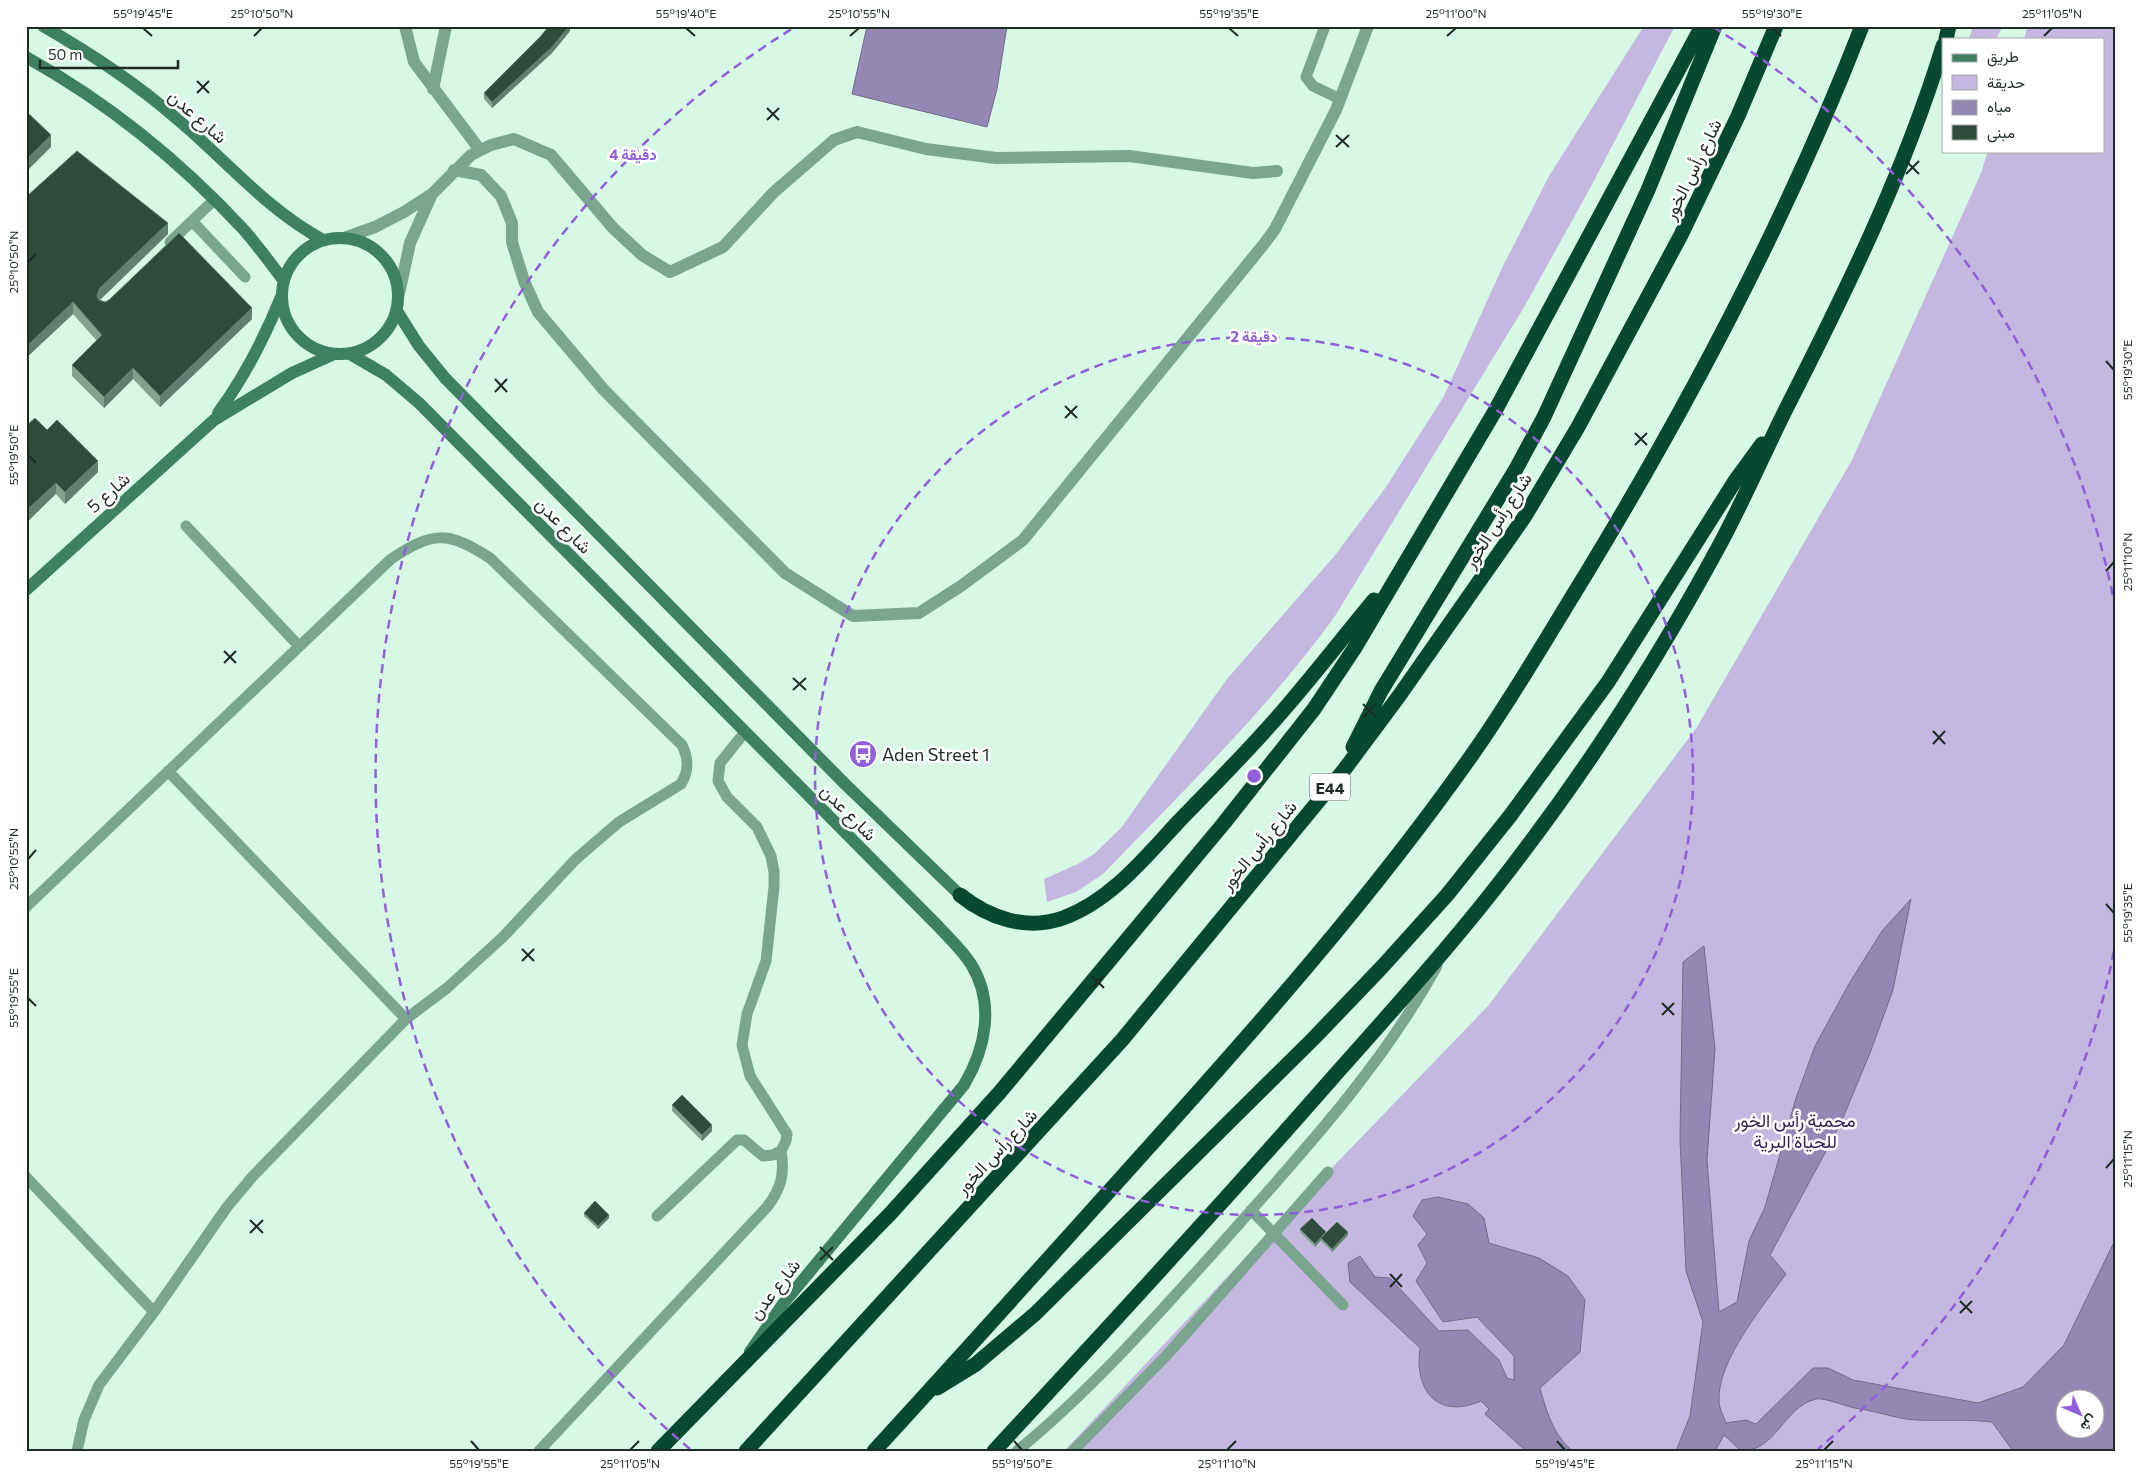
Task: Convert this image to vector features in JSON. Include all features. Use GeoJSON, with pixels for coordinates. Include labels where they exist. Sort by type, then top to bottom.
{"type":"FeatureCollection","features":[{"type":"Feature","properties":{"kind":"highway"},"geometry":{"type":"LineString","coordinates":[[658,1451],[890,1214],[993,1100],[1218,830],[1314,709],[1356,646],[1403,563],[1495,410],[1702,26]]}},
{"type":"Feature","properties":{"kind":"highway"},"geometry":{"type":"LineString","coordinates":[[1344,770],[1381,691],[1516,469],[1544,417],[1648,190],[1716,26]]}},
{"type":"Feature","properties":{"kind":"highway","name":"شارع رأس الخور"},"geometry":{"type":"LineString","coordinates":[[746,1451],[1122,1040],[1344,770],[1399,696],[1525,516],[1578,426],[1681,235],[1738,116],[1776,26]]}},
{"type":"Feature","properties":{"kind":"highway"},"geometry":{"type":"LineString","coordinates":[[874,1451],[1248,1036],[1370,889],[1476,750],[1603,545],[1692,390],[1759,259],[1812,149],[1862,26]]}},
{"type":"Feature","properties":{"kind":"highway"},"geometry":{"type":"LineString","coordinates":[[1946,38],[1950,26]]}},
{"type":"Feature","properties":{"kind":"highway"},"geometry":{"type":"LineString","coordinates":[[994,1451],[1252,1170],[1446,949],[1524,851],[1602,740],[1647,669],[1718,548],[1828,330],[1897,176],[1928,94],[1942,49]]}},
{"type":"Feature","properties":{"kind":"highway"},"geometry":{"type":"LineString","coordinates":[[927,1393],[976,1364],[1035,1314],[1314,1038],[1447,895],[1510,816],[1608,682],[1736,481],[1785,412]]}},
{"type":"Feature","properties":{"kind":"highway"},"geometry":{"type":"LineString","coordinates":[[960,895],[989,914],[1014,922],[1030,923],[1062,918],[1100,899],[1152,849],[1287,706],[1403,563]]}},
{"type":"Feature","properties":{"kind":"street","name":"شارع عدن"},"geometry":{"type":"LineString","coordinates":[[42,26],[115,70],[177,119],[285,217],[323,240]]}},
{"type":"Feature","properties":{"kind":"street"},"geometry":{"type":"LineString","coordinates":[[405,26],[414,62],[480,150]]}},
{"type":"Feature","properties":{"kind":"street"},"geometry":{"type":"LineString","coordinates":[[434,89],[446,26]]}},
{"type":"Feature","properties":{"kind":"street"},"geometry":{"type":"LineString","coordinates":[[454,170],[481,175],[501,196],[512,222],[512,242],[524,281],[538,312],[604,390],[785,573],[853,616],[919,613],[961,586],[1022,540],[1275,229],[1340,100],[1368,26]]}},
{"type":"Feature","properties":{"kind":"street"},"geometry":{"type":"LineString","coordinates":[[26,57],[86,94],[142,134],[214,200],[244,231],[284,281]]}},
{"type":"Feature","properties":{"kind":"street"},"geometry":{"type":"LineString","coordinates":[[432,194],[410,243],[397,311],[387,331],[371,346],[350,354],[334,354],[310,345],[291,328],[284,312],[282,295],[284,281],[292,263],[306,249],[323,240],[344,238],[382,223],[432,194],[454,170],[480,150],[514,139],[551,155],[613,228],[642,255],[670,272],[723,247],[774,192],[834,140],[857,132],[926,149],[996,158],[1129,156],[1253,172],[1276,171]]}},
{"type":"Feature","properties":{"kind":"street"},"geometry":{"type":"LineString","coordinates":[[344,238],[365,243],[383,255],[394,273],[399,294]]}},
{"type":"Feature","properties":{"kind":"street","name":"شارع 5"},"geometry":{"type":"LineString","coordinates":[[214,420],[246,372],[264,339],[282,295]]}},
{"type":"Feature","properties":{"kind":"street","name":"شارع عدن"},"geometry":{"type":"LineString","coordinates":[[397,311],[419,346],[445,378],[845,784],[960,895]]}},
{"type":"Feature","properties":{"kind":"street","name":"شارع 5"},"geometry":{"type":"LineString","coordinates":[[26,590],[214,420],[292,373],[334,354]]}},
{"type":"Feature","properties":{"kind":"street","name":"شارع عدن"},"geometry":{"type":"LineString","coordinates":[[350,354],[386,376],[419,403],[958,948],[971,964],[979,981],[986,1013],[982,1046],[977,1064],[964,1085],[762,1331],[743,1365]]}},
{"type":"Feature","properties":{"kind":"lane"},"geometry":{"type":"LineString","coordinates":[[1324,26],[1306,77],[1313,86],[1340,100]]}},
{"type":"Feature","properties":{"kind":"lane"},"geometry":{"type":"LineString","coordinates":[[165,248],[214,200]]}},
{"type":"Feature","properties":{"kind":"lane"},"geometry":{"type":"LineString","coordinates":[[192,221],[246,277]]}},
{"type":"Feature","properties":{"kind":"lane"},"geometry":{"type":"LineString","coordinates":[[186,526],[299,646]]}},
{"type":"Feature","properties":{"kind":"lane"},"geometry":{"type":"LineString","coordinates":[[26,907],[391,559],[416,542],[442,538],[464,541],[490,558],[676,739],[686,753],[688,769],[680,784],[639,809],[600,837],[576,859],[478,962],[406,1019],[253,1176],[227,1207],[154,1312],[98,1385],[84,1420],[77,1451]]}},
{"type":"Feature","properties":{"kind":"lane"},"geometry":{"type":"LineString","coordinates":[[656,1216],[737,1140],[744,1140],[762,1156],[773,1156],[780,1151],[786,1141],[787,1134],[750,1076],[742,1045],[747,1014],[766,961],[774,872],[770,856],[757,827],[727,797],[718,781],[720,764],[745,732]]}},
{"type":"Feature","properties":{"kind":"lane"},"geometry":{"type":"LineString","coordinates":[[168,771],[406,1019]]}},
{"type":"Feature","properties":{"kind":"lane"},"geometry":{"type":"LineString","coordinates":[[1017,1451],[1030,1447],[1181,1288],[1352,1094],[1409,1015],[1446,949]]}},
{"type":"Feature","properties":{"kind":"lane"},"geometry":{"type":"LineString","coordinates":[[539,1451],[777,1195],[782,1181],[784,1166],[780,1151]]}},
{"type":"Feature","properties":{"kind":"lane"},"geometry":{"type":"LineString","coordinates":[[1073,1451],[1167,1355],[1328,1172]]}},
{"type":"Feature","properties":{"kind":"lane"},"geometry":{"type":"LineString","coordinates":[[26,1177],[154,1312]]}},
{"type":"Feature","properties":{"kind":"lane"},"geometry":{"type":"LineString","coordinates":[[1251,1210],[1343,1305]]}},
{"type":"Feature","properties":{"kind":"green space"},"geometry":{"type":"Polygon","coordinates":[[[1644,26],[1675,26],[1588,192],[1523,309],[1335,616],[1309,651],[1253,717],[1194,781],[1103,874],[1076,892],[1047,902],[1044,879],[1078,864],[1094,854],[1121,828],[1227,679],[1336,554],[1386,487],[1444,396],[1502,268],[1549,176],[1644,26]]]}},
{"type":"Feature","properties":{"kind":"green space"},"geometry":{"type":"Polygon","coordinates":[[[1973,26],[2003,26],[1997,38],[1969,38],[1973,26]]]}},
{"type":"Feature","properties":{"kind":"green space","name":"محمية رأس الخور للحياة البرية"},"geometry":{"type":"Polygon","coordinates":[[[2028,26],[2116,26],[2116,1451],[1064,1451],[1242,1261],[1488,1006],[1697,727],[1852,460],[1981,173],[1988,152],[2104,152],[2104,38],[2024,38],[2028,26]]]}},
{"type":"Feature","properties":{"kind":"water"},"geometry":{"type":"Polygon","coordinates":[[[867,26],[1007,26],[997,89],[987,127],[852,94],[867,26]]]}},
{"type":"Feature","properties":{"kind":"water"},"geometry":{"type":"Polygon","coordinates":[[[1911,899],[1893,990],[1870,1053],[1840,1125],[1770,1255],[1786,1274],[1743,1334],[1725,1369],[1720,1385],[1719,1401],[1726,1423],[1746,1420],[1756,1424],[1813,1368],[1828,1368],[1853,1380],[1978,1403],[2023,1387],[2064,1345],[2116,1238],[2116,1451],[2013,1451],[1992,1422],[1909,1419],[1816,1399],[1795,1410],[1772,1437],[1753,1449],[1741,1451],[1724,1435],[1715,1451],[1676,1451],[1690,1416],[1703,1322],[1686,1271],[1680,1139],[1683,962],[1704,946],[1715,1049],[1707,1160],[1719,1312],[1737,1302],[1749,1241],[1765,1207],[1796,1098],[1815,1046],[1850,982],[1882,931],[1911,899]]]}},
{"type":"Feature","properties":{"kind":"water"},"geometry":{"type":"Polygon","coordinates":[[[1438,1197],[1468,1204],[1484,1218],[1489,1243],[1539,1258],[1568,1276],[1585,1300],[1580,1352],[1540,1388],[1548,1414],[1556,1431],[1573,1451],[1526,1451],[1485,1414],[1489,1409],[1481,1401],[1465,1406],[1452,1407],[1441,1404],[1425,1388],[1419,1363],[1420,1348],[1350,1282],[1348,1263],[1360,1256],[1375,1277],[1390,1278],[1439,1331],[1468,1330],[1499,1360],[1507,1378],[1514,1380],[1514,1356],[1477,1317],[1443,1322],[1416,1281],[1427,1263],[1418,1245],[1427,1234],[1413,1216],[1422,1200],[1438,1197]]]}},
{"type":"Feature","properties":{"kind":"building"},"geometry":{"type":"Polygon","coordinates":[[[549,26],[569,26],[552,47],[492,102],[484,93],[549,26]]]}},
{"type":"Feature","properties":{"kind":"building"},"geometry":{"type":"Polygon","coordinates":[[[26,111],[51,135],[26,160],[26,111]]]}},
{"type":"Feature","properties":{"kind":"building"},"geometry":{"type":"Polygon","coordinates":[[[77,151],[168,223],[99,289],[97,296],[99,300],[105,302],[109,300],[179,233],[252,308],[160,396],[133,368],[104,397],[72,365],[102,335],[73,302],[26,347],[26,197],[77,151]]]}},
{"type":"Feature","properties":{"kind":"building"},"geometry":{"type":"Polygon","coordinates":[[[35,418],[47,430],[57,420],[98,461],[65,492],[56,483],[26,511],[26,426],[35,418]]]}},
{"type":"Feature","properties":{"kind":"building"},"geometry":{"type":"Polygon","coordinates":[[[682,1095],[712,1125],[702,1135],[672,1105],[682,1095]]]}},
{"type":"Feature","properties":{"kind":"building"},"geometry":{"type":"Polygon","coordinates":[[[595,1201],[609,1215],[598,1226],[584,1213],[595,1201]]]}},
{"type":"Feature","properties":{"kind":"building"},"geometry":{"type":"Polygon","coordinates":[[[1312,1218],[1326,1232],[1315,1244],[1300,1229],[1312,1218]]]}},
{"type":"Feature","properties":{"kind":"building"},"geometry":{"type":"Polygon","coordinates":[[[1337,1222],[1348,1232],[1332,1249],[1321,1238],[1337,1222]]]}},
{"type":"Feature","properties":{"kind":"place","name":"Aden Street 1"},"geometry":{"type":"Point","coordinates":[863,754]}}]}
